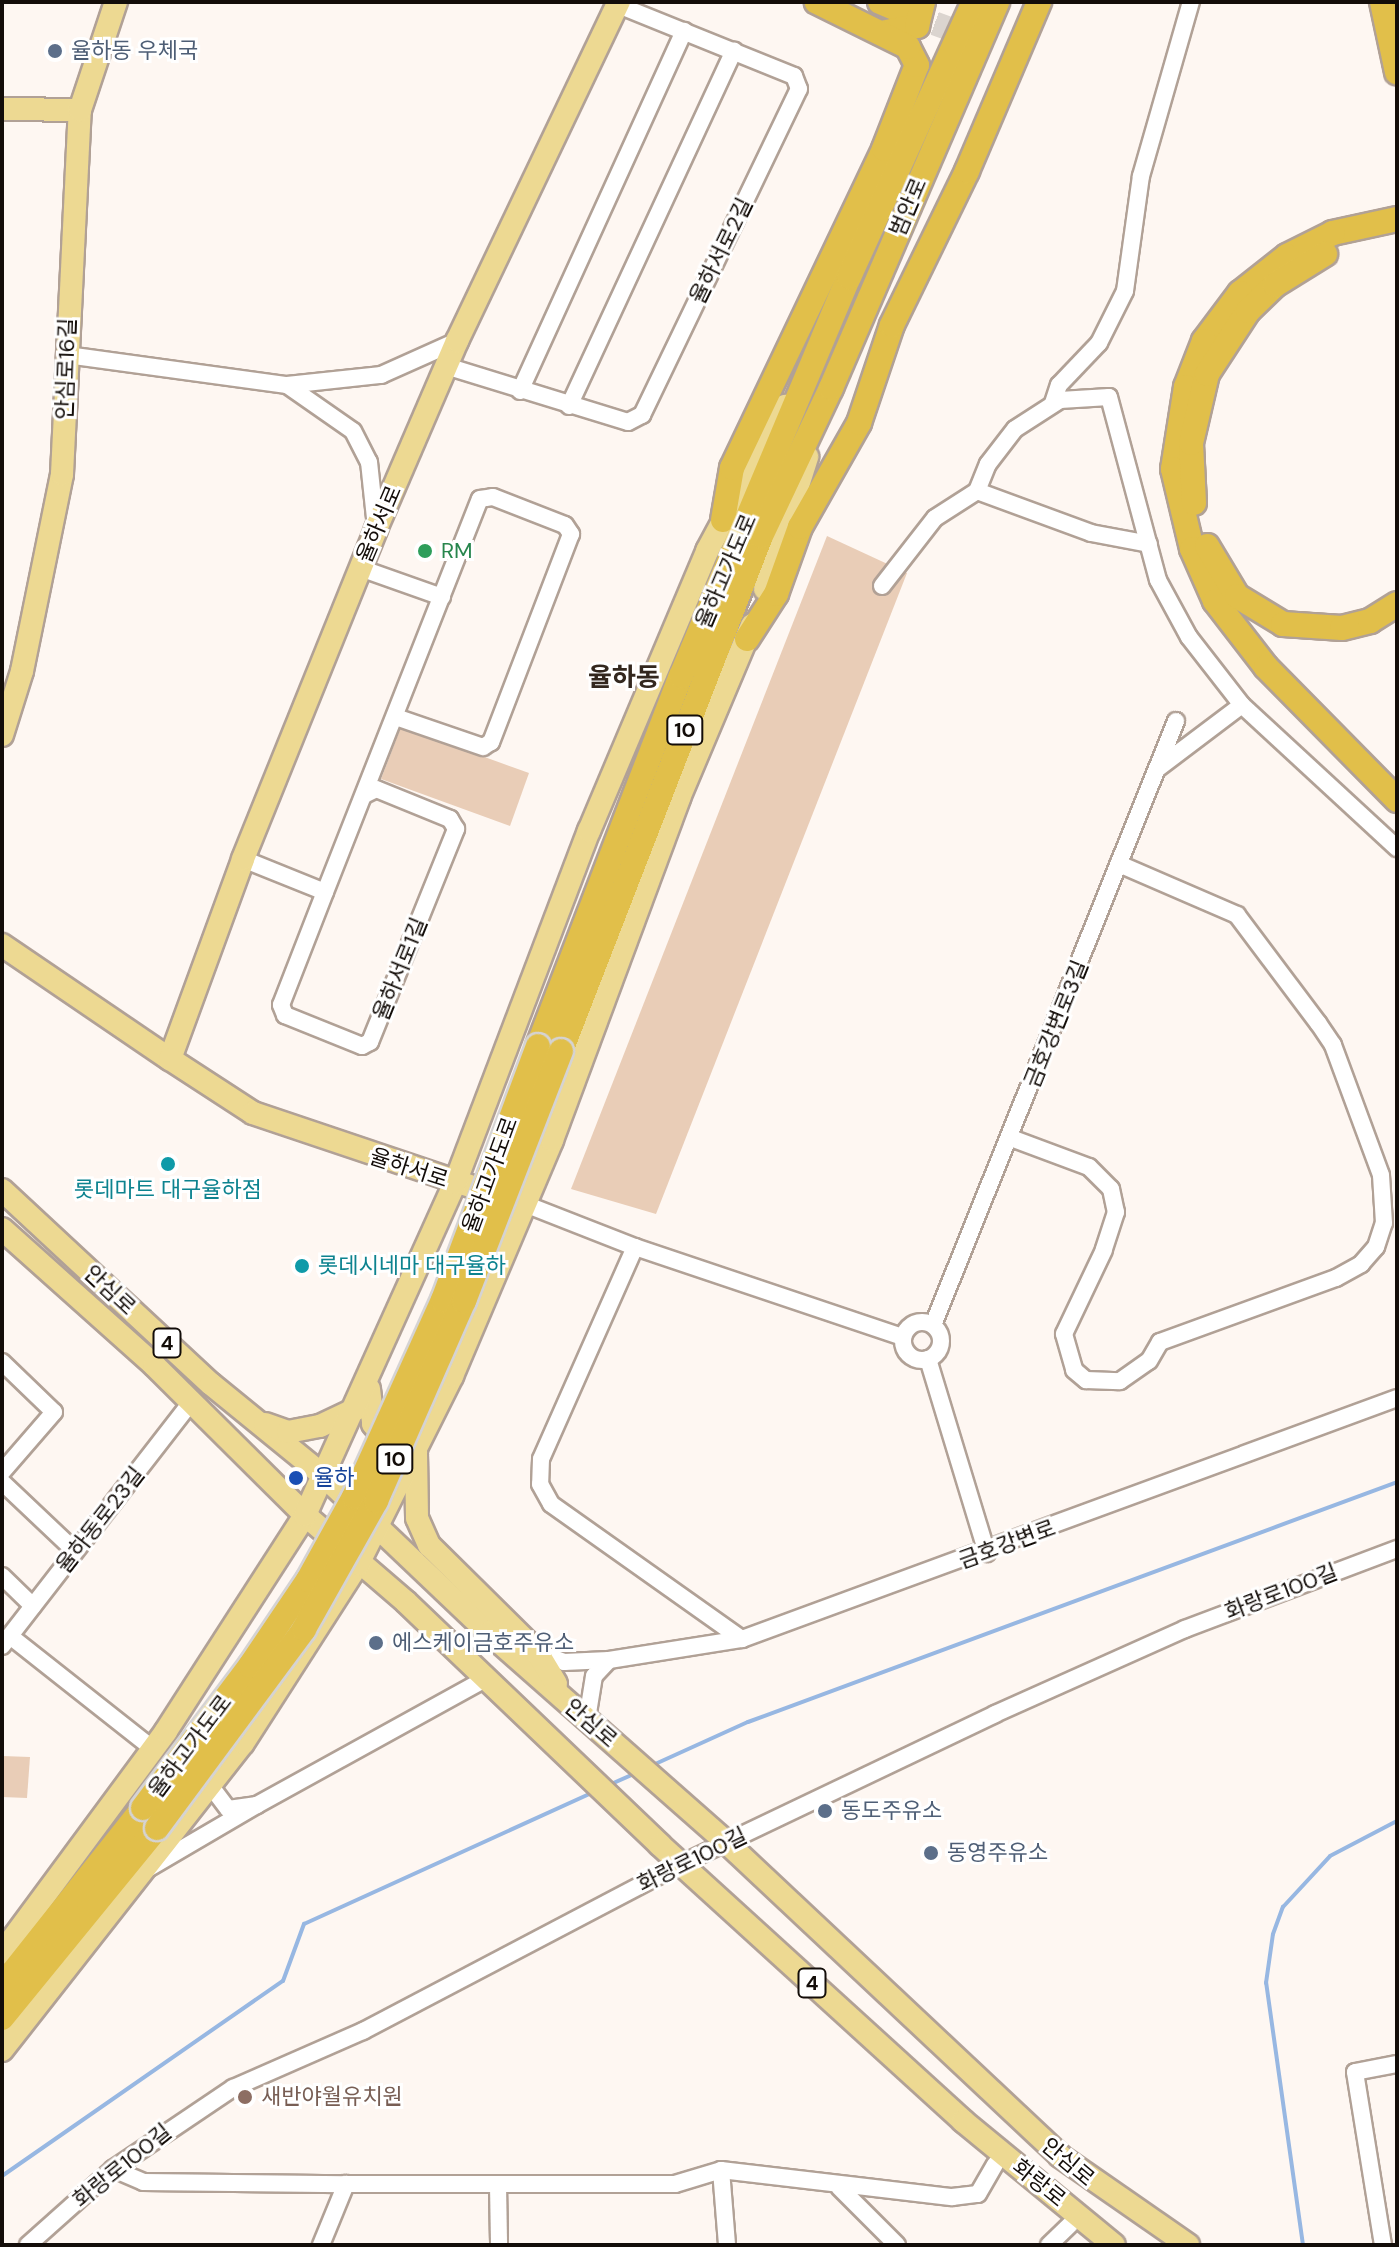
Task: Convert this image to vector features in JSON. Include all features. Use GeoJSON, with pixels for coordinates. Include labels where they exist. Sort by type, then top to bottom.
{"type":"FeatureCollection","features":[{"type":"Feature","properties":{"kind":"highway"},"geometry":{"type":"LineString","coordinates":[[723,520],[732,468],[884,149],[915,72],[916,54],[817,2]]}},
{"type":"Feature","properties":{"kind":"highway","name":"범안로"},"geometry":{"type":"LineString","coordinates":[[825,334],[974,2]]}},
{"type":"Feature","properties":{"kind":"highway","name":"범안로"},"geometry":{"type":"LineString","coordinates":[[819,414],[997,2]]}},
{"type":"Feature","properties":{"kind":"highway"},"geometry":{"type":"LineString","coordinates":[[747,639],[776,594],[800,527],[854,434],[892,325],[1018,55],[1039,2]]}},
{"type":"Feature","properties":{"kind":"highway"},"geometry":{"type":"LineString","coordinates":[[1382,2],[1397,72]]}},
{"type":"Feature","properties":{"kind":"highway"},"geometry":{"type":"LineString","coordinates":[[881,33],[917,26],[901,5]]}},
{"type":"Feature","properties":{"kind":"highway"},"geometry":{"type":"LineString","coordinates":[[991,44],[1018,55]]}},
{"type":"Feature","properties":{"kind":"highway"},"geometry":{"type":"LineString","coordinates":[[1397,219],[1333,233],[1287,256],[1240,293],[1204,341],[1186,387],[1173,469],[1192,549],[1215,601],[1266,667],[1397,800]]}},
{"type":"Feature","properties":{"kind":"highway"},"geometry":{"type":"LineString","coordinates":[[1397,234],[1322,255],[1275,285],[1248,311],[1207,374],[1191,443],[1190,477],[1204,539],[1219,573],[1259,613],[1283,624],[1330,629],[1370,621],[1397,604]]}},
{"type":"Feature","properties":{"kind":"highway","name":"율하고가도로"},"geometry":{"type":"LineString","coordinates":[[2,1986],[150,1818],[304,1629],[376,1501],[464,1301],[681,676],[825,334]]}},
{"type":"Feature","properties":{"kind":"highway","name":"율하고가도로"},"geometry":{"type":"LineString","coordinates":[[550,1048],[761,536],[819,414]]}},
{"type":"Feature","properties":{"kind":"highway","name":"율하고가도로"},"geometry":{"type":"LineString","coordinates":[[2,2018],[150,1818]]}},
{"type":"Feature","properties":{"kind":"main road","name":"안심로16길"},"geometry":{"type":"LineString","coordinates":[[4,723],[49,550],[62,474],[80,110],[116,2]]}},
{"type":"Feature","properties":{"kind":"main road","name":"율하서로"},"geometry":{"type":"LineString","coordinates":[[170,1059],[243,859],[376,529],[457,341],[618,3]]}},
{"type":"Feature","properties":{"kind":"main road"},"geometry":{"type":"LineString","coordinates":[[2,109],[80,110]]}},
{"type":"Feature","properties":{"kind":"main road"},"geometry":{"type":"LineString","coordinates":[[2,1953],[153,1749],[254,1599],[305,1515],[331,1483],[358,1408],[455,1183],[589,831],[723,520],[825,334]]}},
{"type":"Feature","properties":{"kind":"main road"},"geometry":{"type":"LineString","coordinates":[[2,2050],[210,1785],[358,1564],[416,1453],[525,1204],[679,798],[747,639],[819,414]]}},
{"type":"Feature","properties":{"kind":"main road","name":"율하서로"},"geometry":{"type":"LineString","coordinates":[[2,945],[253,1113],[525,1204]]}},
{"type":"Feature","properties":{"kind":"main road","name":"안심로"},"geometry":{"type":"LineString","coordinates":[[2,1190],[249,1418],[331,1483],[567,1702],[726,1842],[1060,2156],[1188,2245]]}},
{"type":"Feature","properties":{"kind":"main road","name":"안심로"},"geometry":{"type":"LineString","coordinates":[[2,1229],[155,1366],[305,1515],[487,1678],[660,1845],[963,2121]]}},
{"type":"Feature","properties":{"kind":"main road"},"geometry":{"type":"LineString","coordinates":[[370,1379],[368,1412],[373,1424],[389,1443],[416,1453]]}},
{"type":"Feature","properties":{"kind":"main road"},"geometry":{"type":"LineString","coordinates":[[249,1418],[288,1432],[320,1426],[358,1408]]}},
{"type":"Feature","properties":{"kind":"main road"},"geometry":{"type":"LineString","coordinates":[[416,1453],[417,1518],[429,1545],[537,1652],[567,1702]]}},
{"type":"Feature","properties":{"kind":"main road"},"geometry":{"type":"LineString","coordinates":[[254,1599],[295,1612],[304,1646]]}},
{"type":"Feature","properties":{"kind":"main road"},"geometry":{"type":"LineString","coordinates":[[963,2121],[995,2165],[1091,2245]]}},
{"type":"Feature","properties":{"kind":"main road","name":"화랑로"},"geometry":{"type":"LineString","coordinates":[[963,2121],[1114,2245]]}},
{"type":"Feature","properties":{"kind":"street"},"geometry":{"type":"LineString","coordinates":[[1053,403],[1059,385],[1099,343],[1125,291],[1141,176],[1191,2]]}},
{"type":"Feature","properties":{"kind":"street","name":"율하서로2길"},"geometry":{"type":"LineString","coordinates":[[446,366],[628,422],[642,415],[799,89],[794,76],[618,3]]}},
{"type":"Feature","properties":{"kind":"street"},"geometry":{"type":"LineString","coordinates":[[520,391],[684,31]]}},
{"type":"Feature","properties":{"kind":"street"},"geometry":{"type":"LineString","coordinates":[[569,406],[734,50]]}},
{"type":"Feature","properties":{"kind":"street"},"geometry":{"type":"LineString","coordinates":[[67,355],[287,385],[381,375],[457,341]]}},
{"type":"Feature","properties":{"kind":"street"},"geometry":{"type":"LineString","coordinates":[[287,385],[353,431],[369,462],[376,529]]}},
{"type":"Feature","properties":{"kind":"street"},"geometry":{"type":"LineString","coordinates":[[882,586],[935,518],[977,491],[988,464],[1015,429],[1053,403],[1109,397],[1158,580],[1189,637],[1242,705],[1397,848]]}},
{"type":"Feature","properties":{"kind":"street"},"geometry":{"type":"LineString","coordinates":[[977,491],[1091,533],[1149,544]]}},
{"type":"Feature","properties":{"kind":"street","name":"율하서로1길"},"geometry":{"type":"LineString","coordinates":[[364,795],[376,789],[450,819],[456,829],[370,1042],[362,1046],[285,1015],[281,1005],[325,892],[480,499],[493,497],[565,525],[571,534],[491,742],[483,747],[396,717]]}},
{"type":"Feature","properties":{"kind":"street"},"geometry":{"type":"LineString","coordinates":[[360,568],[442,597]]}},
{"type":"Feature","properties":{"kind":"street"},"geometry":{"type":"LineString","coordinates":[[1157,769],[1242,705]]}},
{"type":"Feature","properties":{"kind":"street","name":"금호강변로3길"},"geometry":{"type":"LineString","coordinates":[[933,1325],[1011,1138],[1176,721]]}},
{"type":"Feature","properties":{"kind":"street"},"geometry":{"type":"LineString","coordinates":[[243,859],[325,892]]}},
{"type":"Feature","properties":{"kind":"street"},"geometry":{"type":"LineString","coordinates":[[1011,1138],[1089,1167],[1111,1189],[1116,1212],[1104,1250],[1064,1334],[1074,1370],[1086,1380],[1120,1381],[1149,1361],[1160,1342],[1336,1278],[1361,1264],[1376,1247],[1384,1223],[1381,1175],[1333,1045],[1237,915],[1119,864]]}},
{"type":"Feature","properties":{"kind":"street"},"geometry":{"type":"LineString","coordinates":[[525,1204],[635,1247],[903,1337]]}},
{"type":"Feature","properties":{"kind":"street"},"geometry":{"type":"LineString","coordinates":[[635,1247],[541,1459],[540,1484],[551,1504],[742,1639]]}},
{"type":"Feature","properties":{"kind":"street"},"geometry":{"type":"LineString","coordinates":[[903,1337],[915,1323],[933,1325],[941,1347],[928,1359]]}},
{"type":"Feature","properties":{"kind":"street"},"geometry":{"type":"LineString","coordinates":[[903,1337],[910,1356],[928,1359]]}},
{"type":"Feature","properties":{"kind":"street"},"geometry":{"type":"LineString","coordinates":[[928,1359],[987,1553]]}},
{"type":"Feature","properties":{"kind":"street"},"geometry":{"type":"LineString","coordinates":[[2,1362],[54,1412],[2,1472]]}},
{"type":"Feature","properties":{"kind":"street","name":"금호강변로"},"geometry":{"type":"LineString","coordinates":[[537,1652],[564,1662],[609,1660],[742,1639],[987,1553],[1397,1398]]}},
{"type":"Feature","properties":{"kind":"street","name":"율하동로23길"},"geometry":{"type":"LineString","coordinates":[[153,1749],[89,1699],[6,1641],[190,1404]]}},
{"type":"Feature","properties":{"kind":"street"},"geometry":{"type":"LineString","coordinates":[[2,1482],[75,1551]]}},
{"type":"Feature","properties":{"kind":"street","name":"화랑로100길"},"geometry":{"type":"LineString","coordinates":[[28,2245],[113,2169],[233,2088],[363,2031],[726,1842],[1185,1629],[1397,1549]]}},
{"type":"Feature","properties":{"kind":"street"},"geometry":{"type":"LineString","coordinates":[[2,1576],[33,1606]]}},
{"type":"Feature","properties":{"kind":"street"},"geometry":{"type":"LineString","coordinates":[[587,1719],[594,1676],[609,1660]]}},
{"type":"Feature","properties":{"kind":"street"},"geometry":{"type":"LineString","coordinates":[[141,1873],[487,1678]]}},
{"type":"Feature","properties":{"kind":"street"},"geometry":{"type":"LineString","coordinates":[[210,1785],[228,1809],[257,1805]]}},
{"type":"Feature","properties":{"kind":"street"},"geometry":{"type":"LineString","coordinates":[[1383,2245],[1355,2072],[1397,2064]]}},
{"type":"Feature","properties":{"kind":"street"},"geometry":{"type":"LineString","coordinates":[[113,2169],[143,2182],[498,2185],[675,2184],[721,2170],[839,2187],[969,2196],[985,2188],[995,2165]]}},
{"type":"Feature","properties":{"kind":"street"},"geometry":{"type":"LineString","coordinates":[[721,2170],[727,2245]]}},
{"type":"Feature","properties":{"kind":"street"},"geometry":{"type":"LineString","coordinates":[[321,2245],[346,2184]]}},
{"type":"Feature","properties":{"kind":"street"},"geometry":{"type":"LineString","coordinates":[[498,2185],[499,2245]]}},
{"type":"Feature","properties":{"kind":"street"},"geometry":{"type":"LineString","coordinates":[[839,2187],[897,2245]]}},
{"type":"Feature","properties":{"kind":"street"},"geometry":{"type":"LineString","coordinates":[[1049,2245],[1070,2225]]}},
{"type":"Feature","properties":{"kind":"shaded area"},"geometry":{"type":"Polygon","coordinates":[[[827,536],[907,573],[656,1214],[571,1189],[827,536]]]}},
{"type":"Feature","properties":{"kind":"shaded area"},"geometry":{"type":"Polygon","coordinates":[[[401,727],[529,773],[510,826],[381,779],[401,727]]]}},
{"type":"Feature","properties":{"kind":"shaded area"},"geometry":{"type":"Polygon","coordinates":[[[2,1756],[30,1757],[27,1798],[2,1797],[2,1756]]]}},
{"type":"Feature","properties":{"kind":"waterway"},"geometry":{"type":"LineString","coordinates":[[653,1765],[748,1722],[1397,1482]]}},
{"type":"Feature","properties":{"kind":"waterway"},"geometry":{"type":"LineString","coordinates":[[609,1785],[638,1772]]}},
{"type":"Feature","properties":{"kind":"waterway"},"geometry":{"type":"LineString","coordinates":[[2,2176],[283,1981],[304,1924],[594,1792]]}},
{"type":"Feature","properties":{"kind":"waterway"},"geometry":{"type":"LineString","coordinates":[[1303,2245],[1266,1983],[1273,1934],[1283,1907],[1330,1856],[1397,1821]]}},
{"type":"Feature","properties":{"kind":"tunnel"},"geometry":{"type":"LineString","coordinates":[[901,11],[977,39]]}},
{"type":"Feature","properties":{"kind":"place","name":"율하동 우체국"},"geometry":{"type":"Point","coordinates":[55,51]}},
{"type":"Feature","properties":{"kind":"place","name":"RM"},"geometry":{"type":"Point","coordinates":[425,551]}},
{"type":"Feature","properties":{"kind":"place","name":"롯데마트 대구율하점"},"geometry":{"type":"Point","coordinates":[168,1164]}},
{"type":"Feature","properties":{"kind":"place","name":"롯데시네마 대구율하"},"geometry":{"type":"Point","coordinates":[302,1266]}},
{"type":"Feature","properties":{"kind":"place","name":"율하"},"geometry":{"type":"Point","coordinates":[296,1478]}},
{"type":"Feature","properties":{"kind":"place","name":"에스케이금호주유소"},"geometry":{"type":"Point","coordinates":[376,1643]}},
{"type":"Feature","properties":{"kind":"place","name":"동도주유소"},"geometry":{"type":"Point","coordinates":[825,1811]}},
{"type":"Feature","properties":{"kind":"place","name":"동영주유소"},"geometry":{"type":"Point","coordinates":[931,1853]}},
{"type":"Feature","properties":{"kind":"place","name":"새반야월유치원"},"geometry":{"type":"Point","coordinates":[245,2097]}},
{"type":"Feature","properties":{"kind":"district","name":"율하동"},"geometry":{"type":"Point","coordinates":[624,678]}}]}
